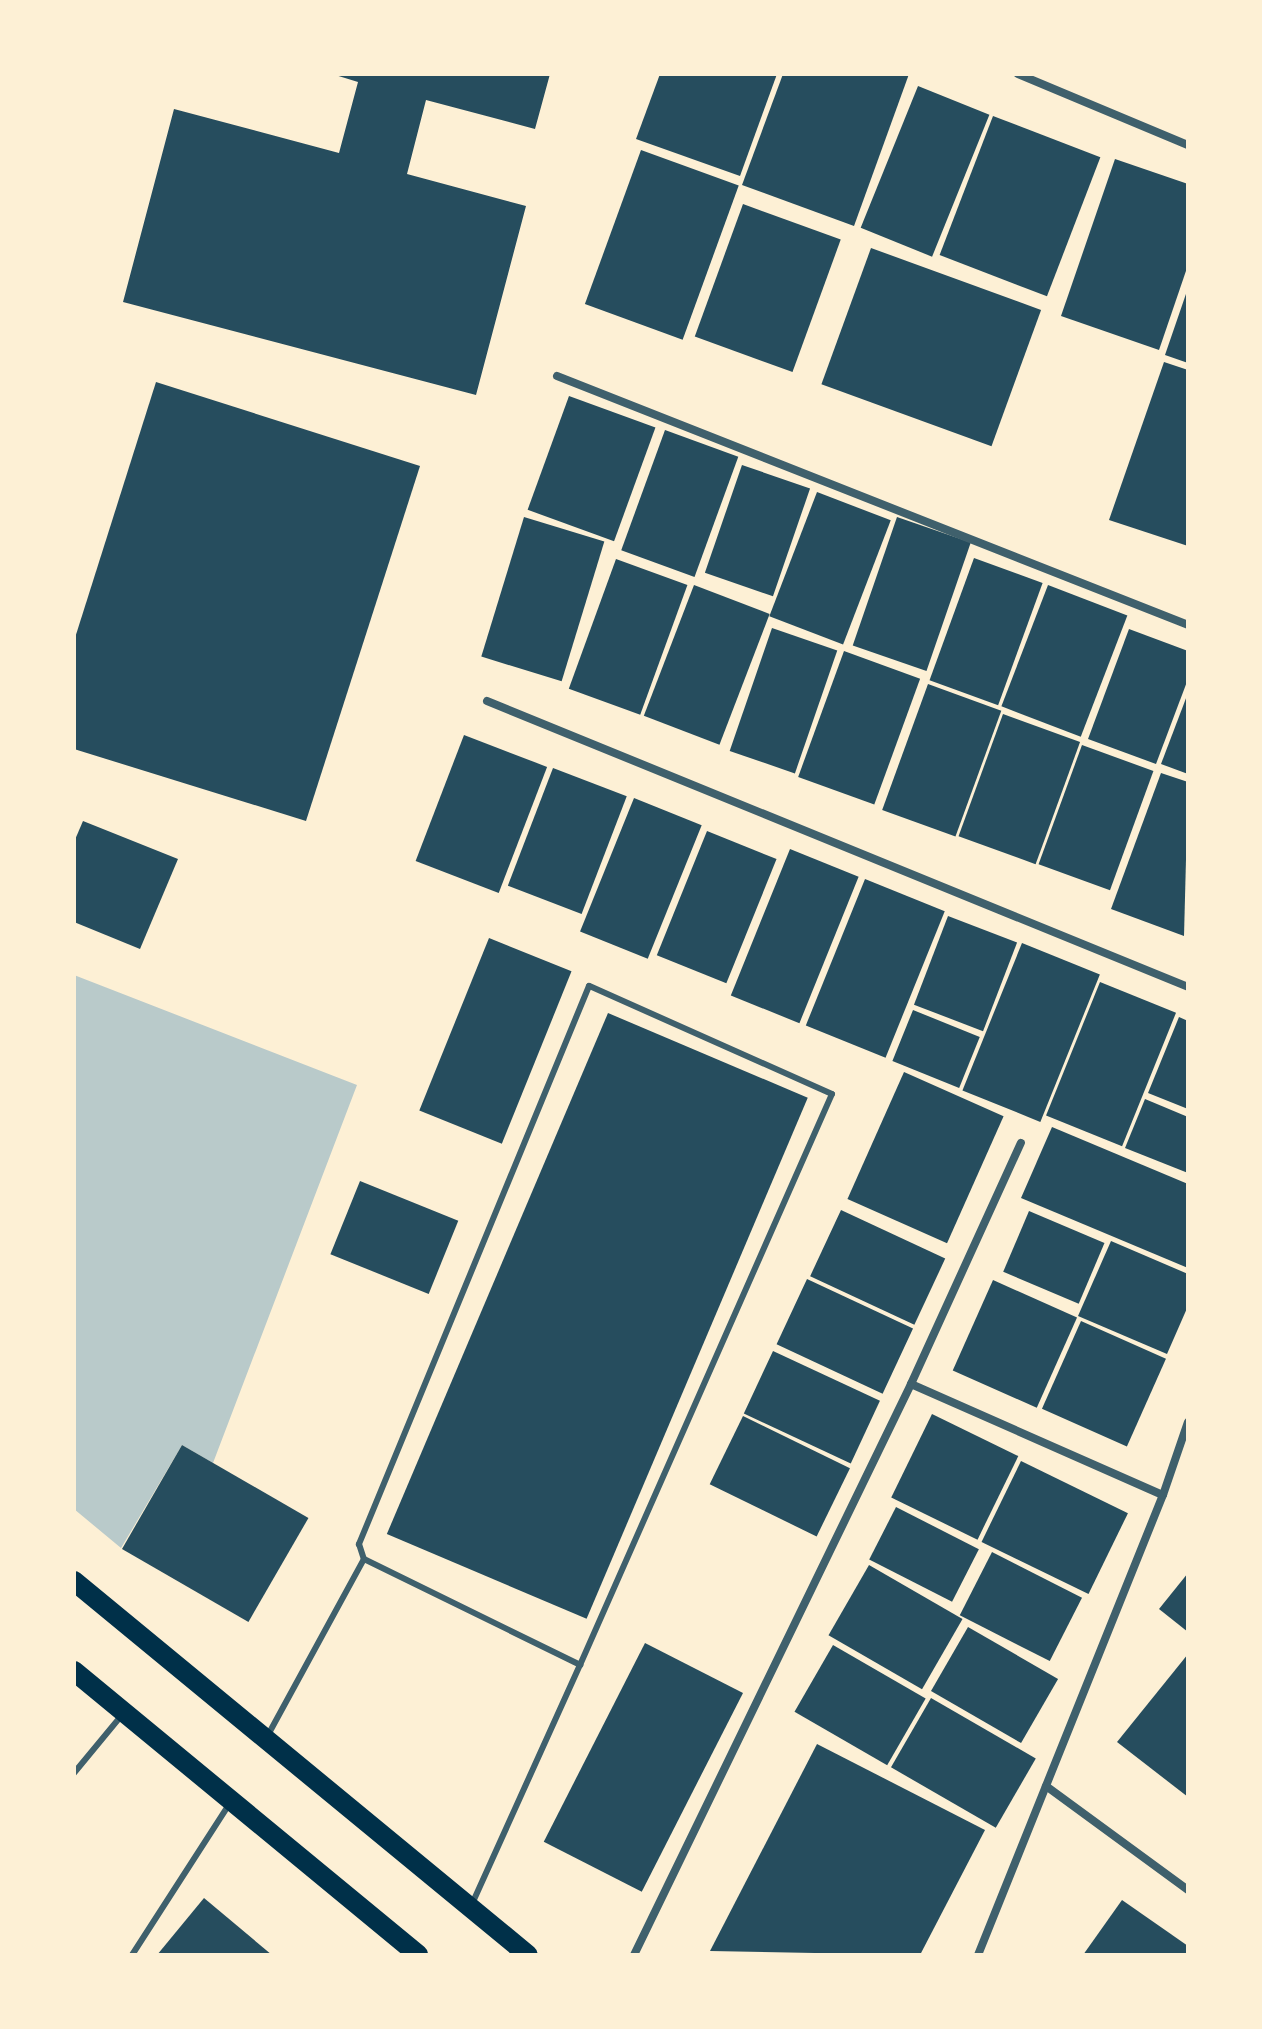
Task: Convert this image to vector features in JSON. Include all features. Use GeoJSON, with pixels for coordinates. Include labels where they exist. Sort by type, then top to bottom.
{"type":"FeatureCollection","features":[{"type":"Feature","properties":{"kind":"main road"},"geometry":{"type":"LineString","coordinates":[[74,1581],[528,1955]]}},
{"type":"Feature","properties":{"kind":"main road"},"geometry":{"type":"LineString","coordinates":[[74,1671],[412,1953]]}},
{"type":"Feature","properties":{"kind":"street"},"geometry":{"type":"LineString","coordinates":[[1018,74],[1188,145]]}},
{"type":"Feature","properties":{"kind":"street"},"geometry":{"type":"LineString","coordinates":[[557,376],[1188,625]]}},
{"type":"Feature","properties":{"kind":"street"},"geometry":{"type":"LineString","coordinates":[[487,701],[1188,987]]}},
{"type":"Feature","properties":{"kind":"street"},"geometry":{"type":"LineString","coordinates":[[634,1955],[911,1384],[1021,1143]]}},
{"type":"Feature","properties":{"kind":"street"},"geometry":{"type":"LineString","coordinates":[[911,1384],[1163,1495]]}},
{"type":"Feature","properties":{"kind":"street"},"geometry":{"type":"LineString","coordinates":[[978,1955],[1163,1495],[1188,1422]]}},
{"type":"Feature","properties":{"kind":"street"},"geometry":{"type":"LineString","coordinates":[[1177,1455],[1188,1463]]}},
{"type":"Feature","properties":{"kind":"street"},"geometry":{"type":"LineString","coordinates":[[1046,1786],[1188,1890]]}},
{"type":"Feature","properties":{"kind":"lane"},"geometry":{"type":"LineString","coordinates":[[266,1739],[364,1559],[362,1529],[589,986],[832,1094],[470,1907]]}},
{"type":"Feature","properties":{"kind":"lane"},"geometry":{"type":"LineString","coordinates":[[364,1559],[580,1665]]}},
{"type":"Feature","properties":{"kind":"lane"},"geometry":{"type":"LineString","coordinates":[[74,1773],[124,1712]]}},
{"type":"Feature","properties":{"kind":"lane"},"geometry":{"type":"LineString","coordinates":[[132,1955],[232,1801]]}},
{"type":"Feature","properties":{"kind":"shaded area"},"geometry":{"type":"Polygon","coordinates":[[[74,975],[357,1085],[213,1463],[182,1445],[121,1548],[74,1509],[74,975]]]}},
{"type":"Feature","properties":{"kind":"building"},"geometry":{"type":"Polygon","coordinates":[[[332,74],[550,74],[535,129],[426,100],[407,174],[526,206],[476,395],[123,302],[174,109],[339,153],[358,82],[332,74]]]}},
{"type":"Feature","properties":{"kind":"building"},"geometry":{"type":"Polygon","coordinates":[[[660,74],[777,74],[740,176],[636,139],[660,74]]]}},
{"type":"Feature","properties":{"kind":"building"},"geometry":{"type":"Polygon","coordinates":[[[783,74],[909,74],[854,226],[742,185],[783,74]]]}},
{"type":"Feature","properties":{"kind":"building"},"geometry":{"type":"Polygon","coordinates":[[[918,86],[989,115],[932,257],[861,228],[918,86]]]}},
{"type":"Feature","properties":{"kind":"building"},"geometry":{"type":"Polygon","coordinates":[[[993,116],[1100,157],[1047,296],[940,255],[993,116]]]}},
{"type":"Feature","properties":{"kind":"building"},"geometry":{"type":"Polygon","coordinates":[[[641,150],[739,186],[683,340],[585,304],[641,150]]]}},
{"type":"Feature","properties":{"kind":"building"},"geometry":{"type":"Polygon","coordinates":[[[1115,159],[1188,184],[1188,265],[1159,350],[1061,316],[1115,159]]]}},
{"type":"Feature","properties":{"kind":"building"},"geometry":{"type":"Polygon","coordinates":[[[743,204],[841,240],[793,372],[695,336],[743,204]]]}},
{"type":"Feature","properties":{"kind":"building"},"geometry":{"type":"Polygon","coordinates":[[[871,248],[1041,310],[991,446],[821,384],[871,248]]]}},
{"type":"Feature","properties":{"kind":"building"},"geometry":{"type":"Polygon","coordinates":[[[1188,288],[1188,363],[1165,355],[1188,288]]]}},
{"type":"Feature","properties":{"kind":"building"},"geometry":{"type":"Polygon","coordinates":[[[1164,362],[1188,370],[1188,546],[1109,520],[1164,362]]]}},
{"type":"Feature","properties":{"kind":"building"},"geometry":{"type":"Polygon","coordinates":[[[156,382],[420,466],[306,821],[74,749],[74,641],[156,382]]]}},
{"type":"Feature","properties":{"kind":"building"},"geometry":{"type":"Polygon","coordinates":[[[569,396],[655,427],[614,541],[528,510],[569,396]]]}},
{"type":"Feature","properties":{"kind":"building"},"geometry":{"type":"Polygon","coordinates":[[[665,430],[738,457],[695,577],[621,550],[665,430]]]}},
{"type":"Feature","properties":{"kind":"building"},"geometry":{"type":"Polygon","coordinates":[[[742,465],[810,488],[773,596],[705,573],[742,465]]]}},
{"type":"Feature","properties":{"kind":"building"},"geometry":{"type":"Polygon","coordinates":[[[817,492],[891,520],[843,644],[769,616],[817,492]]]}},
{"type":"Feature","properties":{"kind":"building"},"geometry":{"type":"Polygon","coordinates":[[[524,517],[604,542],[562,681],[481,657],[524,517]]]}},
{"type":"Feature","properties":{"kind":"building"},"geometry":{"type":"Polygon","coordinates":[[[897,517],[971,542],[926,671],[853,646],[897,517]]]}},
{"type":"Feature","properties":{"kind":"building"},"geometry":{"type":"Polygon","coordinates":[[[974,558],[1043,583],[998,705],[930,680],[974,558]]]}},
{"type":"Feature","properties":{"kind":"building"},"geometry":{"type":"Polygon","coordinates":[[[616,559],[687,585],[640,715],[569,689],[616,559]]]}},
{"type":"Feature","properties":{"kind":"building"},"geometry":{"type":"Polygon","coordinates":[[[694,585],[770,614],[719,745],[644,716],[694,585]]]}},
{"type":"Feature","properties":{"kind":"building"},"geometry":{"type":"Polygon","coordinates":[[[1048,585],[1127,615],[1081,737],[1001,706],[1048,585]]]}},
{"type":"Feature","properties":{"kind":"building"},"geometry":{"type":"Polygon","coordinates":[[[772,628],[837,650],[795,773],[730,751],[772,628]]]}},
{"type":"Feature","properties":{"kind":"building"},"geometry":{"type":"Polygon","coordinates":[[[1129,629],[1188,651],[1188,679],[1156,764],[1088,739],[1129,629]]]}},
{"type":"Feature","properties":{"kind":"building"},"geometry":{"type":"Polygon","coordinates":[[[844,651],[920,679],[874,805],[798,777],[844,651]]]}},
{"type":"Feature","properties":{"kind":"building"},"geometry":{"type":"Polygon","coordinates":[[[928,684],[1001,711],[955,837],[882,810],[928,684]]]}},
{"type":"Feature","properties":{"kind":"building"},"geometry":{"type":"Polygon","coordinates":[[[1188,693],[1188,774],[1161,764],[1188,693]]]}},
{"type":"Feature","properties":{"kind":"building"},"geometry":{"type":"Polygon","coordinates":[[[1003,714],[1080,742],[1036,864],[959,836],[1003,714]]]}},
{"type":"Feature","properties":{"kind":"building"},"geometry":{"type":"Polygon","coordinates":[[[464,735],[547,767],[499,893],[416,861],[464,735]]]}},
{"type":"Feature","properties":{"kind":"building"},"geometry":{"type":"Polygon","coordinates":[[[1082,745],[1153,771],[1110,890],[1039,864],[1082,745]]]}},
{"type":"Feature","properties":{"kind":"building"},"geometry":{"type":"Polygon","coordinates":[[[553,768],[627,796],[582,914],[508,886],[553,768]]]}},
{"type":"Feature","properties":{"kind":"building"},"geometry":{"type":"Polygon","coordinates":[[[1161,773],[1188,782],[1184,936],[1111,909],[1161,773]]]}},
{"type":"Feature","properties":{"kind":"building"},"geometry":{"type":"Polygon","coordinates":[[[634,798],[702,825],[648,959],[580,932],[634,798]]]}},
{"type":"Feature","properties":{"kind":"building"},"geometry":{"type":"Polygon","coordinates":[[[83,821],[178,859],[140,949],[74,922],[74,842],[83,821]]]}},
{"type":"Feature","properties":{"kind":"building"},"geometry":{"type":"Polygon","coordinates":[[[707,831],[777,859],[726,983],[657,955],[707,831]]]}},
{"type":"Feature","properties":{"kind":"building"},"geometry":{"type":"Polygon","coordinates":[[[790,849],[859,877],[799,1023],[731,995],[790,849]]]}},
{"type":"Feature","properties":{"kind":"building"},"geometry":{"type":"Polygon","coordinates":[[[865,879],[945,911],[886,1058],[806,1025],[865,879]]]}},
{"type":"Feature","properties":{"kind":"building"},"geometry":{"type":"Polygon","coordinates":[[[948,916],[1017,943],[983,1031],[914,1005],[948,916]]]}},
{"type":"Feature","properties":{"kind":"building"},"geometry":{"type":"Polygon","coordinates":[[[489,938],[572,971],[502,1144],[419,1110],[489,938]]]}},
{"type":"Feature","properties":{"kind":"building"},"geometry":{"type":"Polygon","coordinates":[[[1022,943],[1100,974],[1040,1122],[962,1090],[1022,943]]]}},
{"type":"Feature","properties":{"kind":"building"},"geometry":{"type":"Polygon","coordinates":[[[1100,982],[1176,1013],[1122,1146],[1046,1116],[1100,982]]]}},
{"type":"Feature","properties":{"kind":"building"},"geometry":{"type":"Polygon","coordinates":[[[913,1010],[980,1037],[959,1088],[892,1061],[913,1010]]]}},
{"type":"Feature","properties":{"kind":"building"},"geometry":{"type":"Polygon","coordinates":[[[608,1013],[808,1098],[587,1619],[387,1534],[608,1013]]]}},
{"type":"Feature","properties":{"kind":"building"},"geometry":{"type":"Polygon","coordinates":[[[1179,1017],[1188,1021],[1188,1109],[1148,1093],[1179,1017]]]}},
{"type":"Feature","properties":{"kind":"building"},"geometry":{"type":"Polygon","coordinates":[[[904,1072],[1004,1116],[947,1243],[847,1199],[904,1072]]]}},
{"type":"Feature","properties":{"kind":"building"},"geometry":{"type":"Polygon","coordinates":[[[1145,1099],[1188,1117],[1188,1173],[1125,1148],[1145,1099]]]}},
{"type":"Feature","properties":{"kind":"building"},"geometry":{"type":"Polygon","coordinates":[[[1052,1127],[1188,1184],[1188,1268],[1021,1198],[1052,1127]]]}},
{"type":"Feature","properties":{"kind":"building"},"geometry":{"type":"Polygon","coordinates":[[[360,1181],[458,1221],[429,1294],[330,1254],[360,1181]]]}},
{"type":"Feature","properties":{"kind":"building"},"geometry":{"type":"Polygon","coordinates":[[[841,1210],[945,1259],[914,1325],[810,1276],[841,1210]]]}},
{"type":"Feature","properties":{"kind":"building"},"geometry":{"type":"Polygon","coordinates":[[[1029,1211],[1104,1243],[1079,1304],[1003,1272],[1029,1211]]]}},
{"type":"Feature","properties":{"kind":"building"},"geometry":{"type":"Polygon","coordinates":[[[1111,1241],[1188,1274],[1188,1306],[1167,1354],[1078,1316],[1111,1241]]]}},
{"type":"Feature","properties":{"kind":"building"},"geometry":{"type":"Polygon","coordinates":[[[807,1279],[913,1328],[883,1394],[777,1344],[807,1279]]]}},
{"type":"Feature","properties":{"kind":"building"},"geometry":{"type":"Polygon","coordinates":[[[993,1280],[1077,1317],[1037,1408],[953,1370],[993,1280]]]}},
{"type":"Feature","properties":{"kind":"building"},"geometry":{"type":"Polygon","coordinates":[[[1081,1321],[1166,1359],[1127,1447],[1042,1409],[1081,1321]]]}},
{"type":"Feature","properties":{"kind":"building"},"geometry":{"type":"Polygon","coordinates":[[[773,1351],[880,1401],[851,1463],[744,1414],[773,1351]]]}},
{"type":"Feature","properties":{"kind":"building"},"geometry":{"type":"Polygon","coordinates":[[[932,1414],[1018,1456],[978,1540],[891,1498],[932,1414]]]}},
{"type":"Feature","properties":{"kind":"building"},"geometry":{"type":"Polygon","coordinates":[[[743,1416],[850,1468],[817,1536],[710,1484],[743,1416]]]}},
{"type":"Feature","properties":{"kind":"building"},"geometry":{"type":"Polygon","coordinates":[[[182,1445],[308,1518],[248,1622],[122,1549],[182,1445]]]}},
{"type":"Feature","properties":{"kind":"building"},"geometry":{"type":"Polygon","coordinates":[[[1021,1461],[1128,1513],[1089,1594],[982,1542],[1021,1461]]]}},
{"type":"Feature","properties":{"kind":"building"},"geometry":{"type":"Polygon","coordinates":[[[896,1507],[979,1549],[952,1602],[869,1560],[896,1507]]]}},
{"type":"Feature","properties":{"kind":"building"},"geometry":{"type":"Polygon","coordinates":[[[992,1552],[1082,1598],[1050,1661],[960,1615],[992,1552]]]}},
{"type":"Feature","properties":{"kind":"building"},"geometry":{"type":"Polygon","coordinates":[[[869,1565],[963,1619],[922,1689],[828,1635],[869,1565]]]}},
{"type":"Feature","properties":{"kind":"building"},"geometry":{"type":"Polygon","coordinates":[[[1188,1573],[1188,1632],[1159,1609],[1188,1573]]]}},
{"type":"Feature","properties":{"kind":"building"},"geometry":{"type":"Polygon","coordinates":[[[968,1627],[1058,1679],[1021,1743],[931,1691],[968,1627]]]}},
{"type":"Feature","properties":{"kind":"building"},"geometry":{"type":"Polygon","coordinates":[[[645,1643],[743,1693],[642,1892],[544,1842],[645,1643]]]}},
{"type":"Feature","properties":{"kind":"building"},"geometry":{"type":"Polygon","coordinates":[[[833,1645],[926,1698],[887,1765],[794,1712],[833,1645]]]}},
{"type":"Feature","properties":{"kind":"building"},"geometry":{"type":"Polygon","coordinates":[[[1188,1654],[1188,1797],[1117,1742],[1188,1654]]]}},
{"type":"Feature","properties":{"kind":"building"},"geometry":{"type":"Polygon","coordinates":[[[931,1698],[1036,1758],[996,1828],[891,1767],[931,1698]]]}},
{"type":"Feature","properties":{"kind":"building"},"geometry":{"type":"Polygon","coordinates":[[[817,1744],[985,1830],[920,1955],[710,1951],[817,1744]]]}},
{"type":"Feature","properties":{"kind":"building"},"geometry":{"type":"Polygon","coordinates":[[[204,1898],[272,1955],[157,1955],[204,1898]]]}},
{"type":"Feature","properties":{"kind":"building"},"geometry":{"type":"Polygon","coordinates":[[[1122,1900],[1188,1946],[1188,1955],[1083,1955],[1122,1900]]]}}]}
